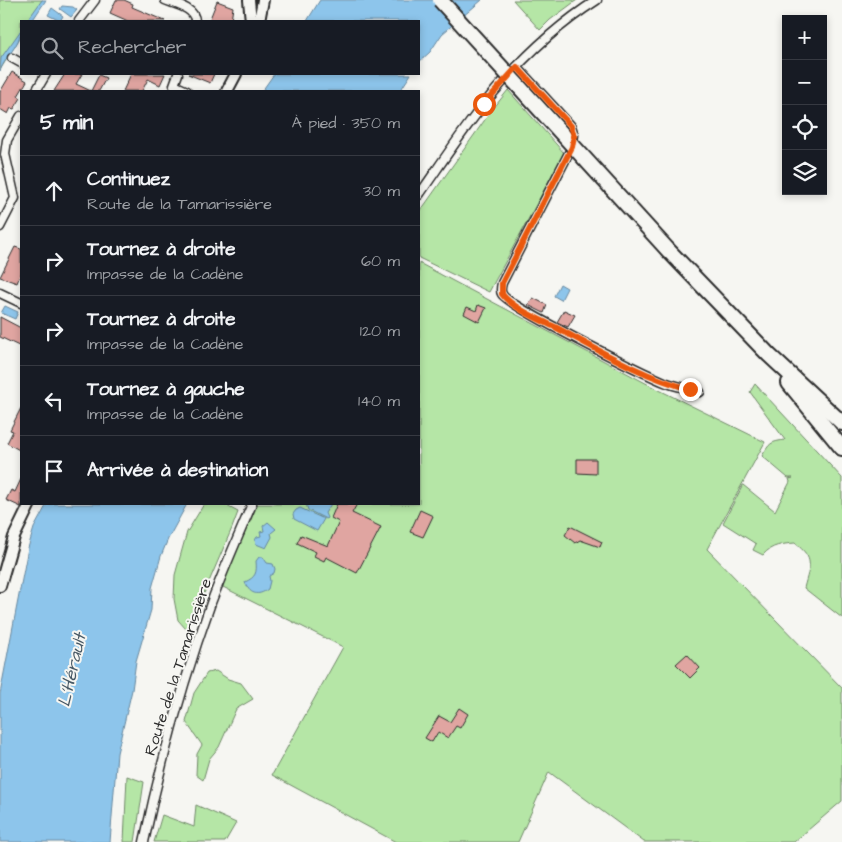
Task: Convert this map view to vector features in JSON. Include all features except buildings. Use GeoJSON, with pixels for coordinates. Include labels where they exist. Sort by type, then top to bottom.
{"type":"FeatureCollection","features":[{"type":"Feature","properties":{"kind":"highway"},"geometry":{"type":"LineString","coordinates":[[440,0],[668,250],[768,355],[842,423]]}},
{"type":"Feature","properties":{"kind":"highway"},"geometry":{"type":"LineString","coordinates":[[768,355],[821,424],[842,447]]}},
{"type":"Feature","properties":{"kind":"street"},"geometry":{"type":"LineString","coordinates":[[80,20],[95,0]]}},
{"type":"Feature","properties":{"kind":"street"},"geometry":{"type":"LineString","coordinates":[[165,0],[192,12],[195,20]]}},
{"type":"Feature","properties":{"kind":"street"},"geometry":{"type":"LineString","coordinates":[[250,0],[251,20]]}},
{"type":"Feature","properties":{"kind":"street"},"geometry":{"type":"LineString","coordinates":[[258,20],[263,0]]}},
{"type":"Feature","properties":{"kind":"street"},"geometry":{"type":"LineString","coordinates":[[420,194],[484,104],[517,67],[563,24],[597,0]]}},
{"type":"Feature","properties":{"kind":"street"},"geometry":{"type":"LineString","coordinates":[[12,58],[20,62]]}},
{"type":"Feature","properties":{"kind":"street"},"geometry":{"type":"LineString","coordinates":[[517,67],[571,126],[574,136],[572,147],[502,283],[502,294],[505,298],[530,314],[619,360],[667,383],[700,392]]}},
{"type":"Feature","properties":{"kind":"street"},"geometry":{"type":"LineString","coordinates":[[36,90],[44,75]]}},
{"type":"Feature","properties":{"kind":"street"},"geometry":{"type":"LineString","coordinates":[[178,75],[174,85],[186,90]]}},
{"type":"Feature","properties":{"kind":"street"},"geometry":{"type":"LineString","coordinates":[[228,90],[235,75]]}},
{"type":"Feature","properties":{"kind":"street"},"geometry":{"type":"LineString","coordinates":[[0,227],[15,198],[5,154],[8,140],[20,118]]}},
{"type":"Feature","properties":{"kind":"street"},"geometry":{"type":"LineString","coordinates":[[0,293],[20,303]]}},
{"type":"Feature","properties":{"kind":"street"},"geometry":{"type":"LineString","coordinates":[[0,586],[14,537],[30,505]]}},
{"type":"Feature","properties":{"kind":"street","name":"Route de la Tamarissière"},"geometry":{"type":"LineString","coordinates":[[144,842],[162,764],[183,687],[212,600],[252,505]]}},
{"type":"Feature","properties":{"kind":"green space"},"geometry":{"type":"Polygon","coordinates":[[[0,0],[43,0],[31,20],[20,20],[20,38],[0,70],[0,0]]]}},
{"type":"Feature","properties":{"kind":"green space"},"geometry":{"type":"Polygon","coordinates":[[[513,0],[577,0],[540,30],[513,0]]]}},
{"type":"Feature","properties":{"kind":"green space"},"geometry":{"type":"Polygon","coordinates":[[[508,90],[564,153],[489,292],[420,258],[420,212],[508,90]]]}},
{"type":"Feature","properties":{"kind":"green space"},"geometry":{"type":"Polygon","coordinates":[[[420,264],[655,388],[765,442],[707,549],[842,688],[842,801],[794,842],[644,842],[549,772],[518,842],[396,842],[272,775],[343,647],[221,586],[256,505],[420,505],[420,264]]]}},
{"type":"Feature","properties":{"kind":"green space"},"geometry":{"type":"Polygon","coordinates":[[[755,384],[842,478],[842,618],[804,588],[809,568],[808,558],[795,543],[773,547],[763,555],[753,550],[756,544],[723,523],[743,485],[775,511],[790,482],[789,479],[793,478],[788,478],[762,456],[771,444],[785,440],[750,392],[755,384]]]}},
{"type":"Feature","properties":{"kind":"green space"},"geometry":{"type":"Polygon","coordinates":[[[203,505],[225,505],[238,512],[193,619],[186,629],[178,620],[174,599],[175,575],[187,532],[203,505]]]}},
{"type":"Feature","properties":{"kind":"green space"},"geometry":{"type":"Polygon","coordinates":[[[216,671],[228,679],[241,683],[253,699],[236,709],[219,747],[209,759],[203,780],[196,775],[197,754],[202,745],[186,722],[194,693],[207,673],[216,671]]]}},
{"type":"Feature","properties":{"kind":"green space"},"geometry":{"type":"Polygon","coordinates":[[[127,776],[144,782],[135,842],[124,842],[127,776]]]}},
{"type":"Feature","properties":{"kind":"green space"},"geometry":{"type":"Polygon","coordinates":[[[196,805],[236,823],[225,842],[154,842],[162,815],[194,827],[196,805]]]}},
{"type":"Feature","properties":{"kind":"water"},"geometry":{"type":"Polygon","coordinates":[[[42,0],[46,0],[33,20],[28,20],[42,0]]]}},
{"type":"Feature","properties":{"kind":"water"},"geometry":{"type":"Polygon","coordinates":[[[320,0],[482,0],[442,34],[430,52],[420,61],[420,20],[308,20],[320,0]]]}},
{"type":"Feature","properties":{"kind":"water"},"geometry":{"type":"Polygon","coordinates":[[[62,6],[73,7],[77,10],[71,17],[60,9],[62,6]]]}},
{"type":"Feature","properties":{"kind":"water"},"geometry":{"type":"Polygon","coordinates":[[[52,8],[63,16],[61,20],[58,20],[48,15],[52,8]]]}},
{"type":"Feature","properties":{"kind":"water"},"geometry":{"type":"Polygon","coordinates":[[[20,31],[16,45],[0,71],[1,58],[20,31]]]}},
{"type":"Feature","properties":{"kind":"water"},"geometry":{"type":"Polygon","coordinates":[[[273,75],[410,75],[401,90],[263,90],[273,75]]]}},
{"type":"Feature","properties":{"kind":"water"},"geometry":{"type":"Polygon","coordinates":[[[560,284],[567,288],[561,300],[554,296],[560,284]]]}},
{"type":"Feature","properties":{"kind":"water"},"geometry":{"type":"Polygon","coordinates":[[[5,306],[18,312],[15,319],[1,313],[5,306]]]}},
{"type":"Feature","properties":{"kind":"water","name":"L'Hérault"},"geometry":{"type":"Polygon","coordinates":[[[46,505],[186,505],[168,539],[152,588],[151,610],[136,661],[132,690],[117,753],[110,842],[0,842],[0,694],[28,548],[34,528],[46,505]]]}},
{"type":"Feature","properties":{"kind":"water"},"geometry":{"type":"Polygon","coordinates":[[[306,505],[330,505],[325,513],[326,519],[308,510],[306,505]]]}},
{"type":"Feature","properties":{"kind":"water"},"geometry":{"type":"Polygon","coordinates":[[[300,508],[324,519],[317,531],[294,519],[293,514],[300,508]]]}},
{"type":"Feature","properties":{"kind":"water"},"geometry":{"type":"Polygon","coordinates":[[[268,522],[276,529],[271,533],[272,537],[266,548],[256,544],[255,540],[261,536],[260,532],[264,531],[263,526],[268,522]]]}},
{"type":"Feature","properties":{"kind":"water"},"geometry":{"type":"Polygon","coordinates":[[[259,557],[263,557],[267,563],[273,564],[275,569],[274,573],[269,576],[268,589],[261,593],[254,593],[251,592],[245,582],[255,574],[256,561],[259,557]]]}},
{"type":"Feature","properties":{"kind":"route"},"geometry":{"type":"LineString","coordinates":[[484,104],[517,67],[571,126],[574,136],[572,147],[502,283],[502,294],[505,298],[530,314],[619,360],[667,383],[690,389]]}}]}
